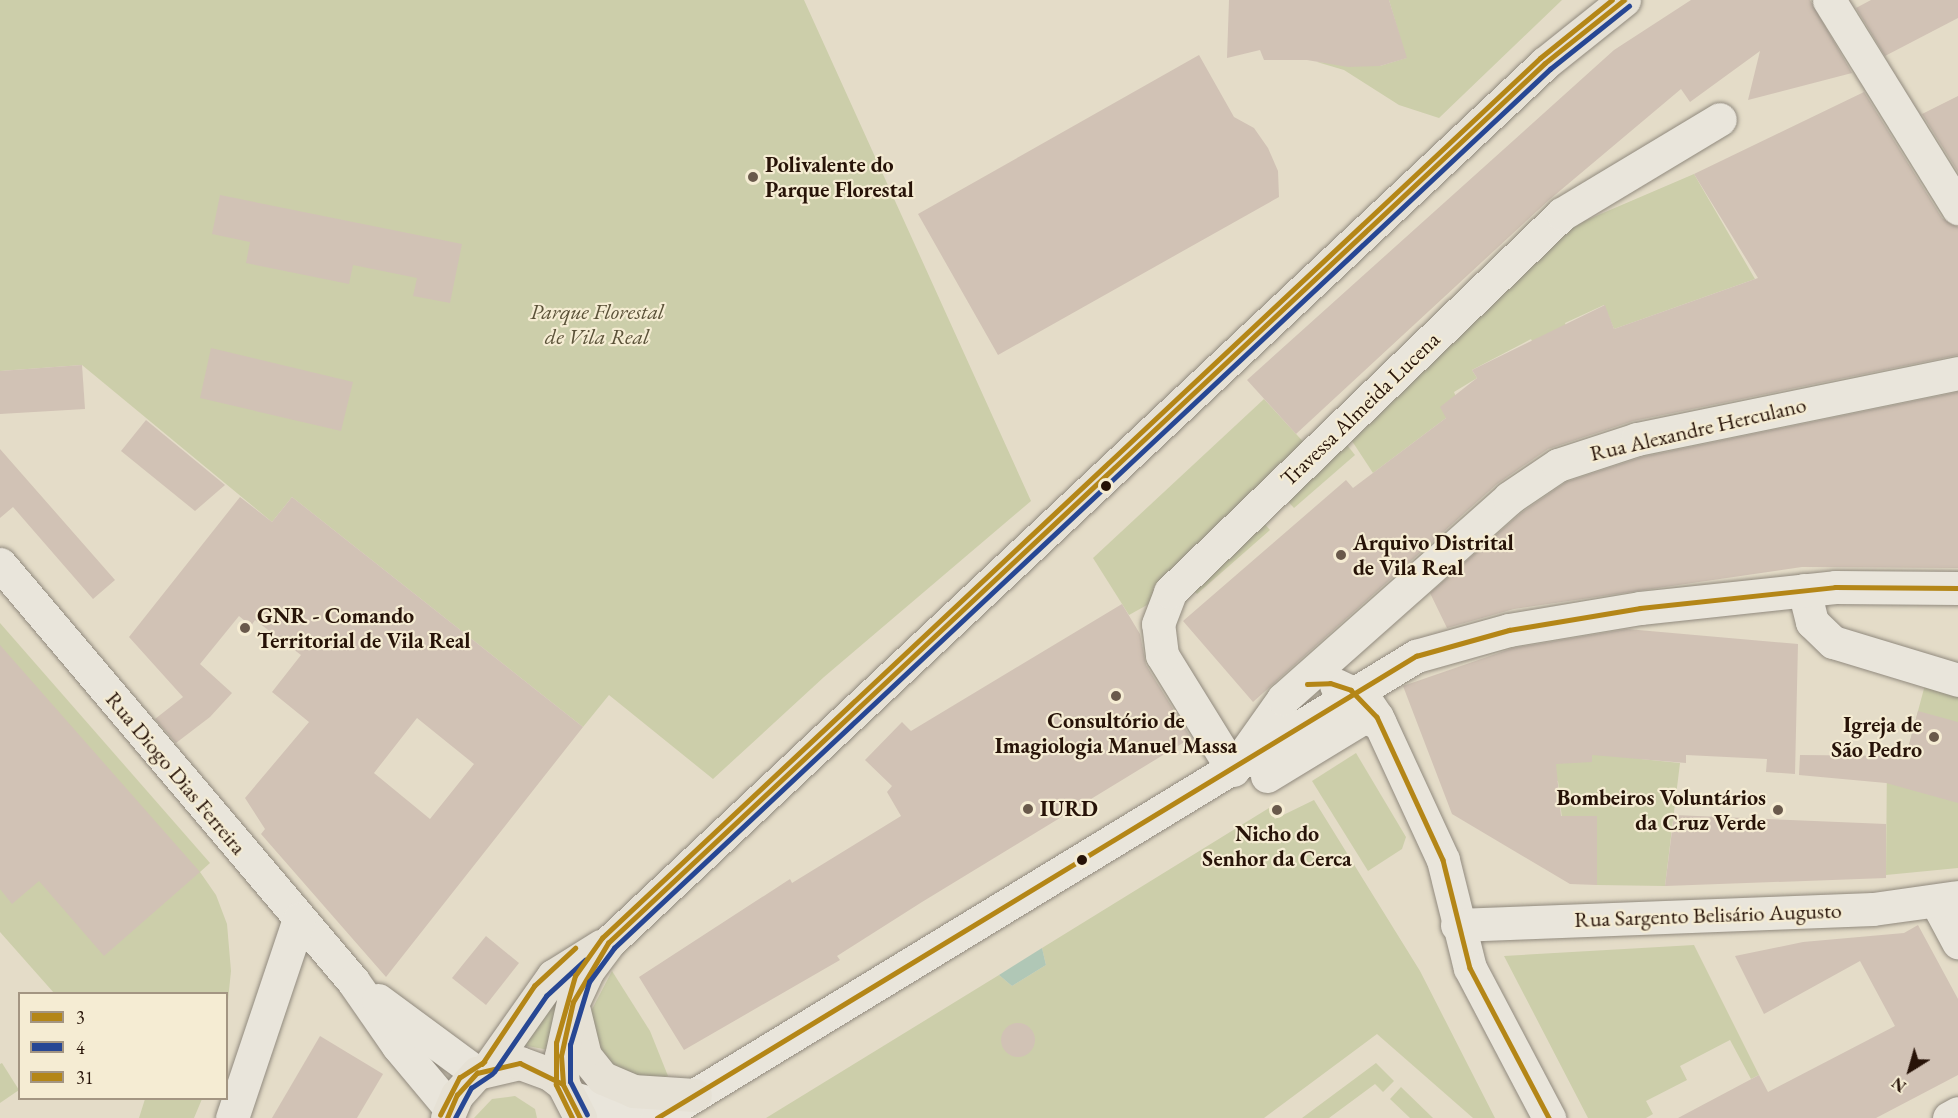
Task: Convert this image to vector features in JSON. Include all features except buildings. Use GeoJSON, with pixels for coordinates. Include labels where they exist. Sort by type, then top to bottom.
{"type":"FeatureCollection","features":[{"type":"Feature","properties":{"kind":"main road"},"geometry":{"type":"LineString","coordinates":[[572,1100],[561,1056],[573,1002],[588,969],[608,943],[1545,63],[1624,0]]}},
{"type":"Feature","properties":{"kind":"main road"},"geometry":{"type":"LineString","coordinates":[[449,1113],[559,970],[608,943]]}},
{"type":"Feature","properties":{"kind":"main road"},"geometry":{"type":"LineString","coordinates":[[573,1002],[585,1056],[603,1078],[633,1091],[694,1095]]}},
{"type":"Feature","properties":{"kind":"main road"},"geometry":{"type":"LineString","coordinates":[[482,1071],[504,1064],[535,1067],[572,1100]]}},
{"type":"Feature","properties":{"kind":"street"},"geometry":{"type":"LineString","coordinates":[[1829,0],[1958,208]]}},
{"type":"Feature","properties":{"kind":"street","name":"Travessa Almeida Lucena"},"geometry":{"type":"LineString","coordinates":[[1233,770],[1162,654],[1158,624],[1170,592],[1562,214],[1720,119]]}},
{"type":"Feature","properties":{"kind":"street","name":"Rua Alexandre Herculano"},"geometry":{"type":"LineString","coordinates":[[1233,770],[1262,722],[1297,686],[1509,498],[1574,457],[1637,439],[1958,373]]}},
{"type":"Feature","properties":{"kind":"street","name":"Rua Diogo Dias Ferreira"},"geometry":{"type":"LineString","coordinates":[[0,564],[353,981]]}},
{"type":"Feature","properties":{"kind":"street"},"geometry":{"type":"LineString","coordinates":[[657,1118],[1233,770],[1404,661],[1441,646],[1581,616],[1804,590],[1958,588]]}},
{"type":"Feature","properties":{"kind":"street"},"geometry":{"type":"LineString","coordinates":[[1804,590],[1812,622],[1833,642],[1958,680]]}},
{"type":"Feature","properties":{"kind":"street"},"geometry":{"type":"LineString","coordinates":[[1297,686],[1330,683],[1356,693],[1380,723],[1443,861],[1457,925],[1470,968],[1549,1118]]}},
{"type":"Feature","properties":{"kind":"street"},"geometry":{"type":"LineString","coordinates":[[1102,849],[1159,841],[1362,717],[1373,717],[1380,723]]}},
{"type":"Feature","properties":{"kind":"street"},"geometry":{"type":"LineString","coordinates":[[1947,899],[1958,942]]}},
{"type":"Feature","properties":{"kind":"street","name":"Rua Sargento Belisário Augusto"},"geometry":{"type":"LineString","coordinates":[[1457,925],[1873,909],[1947,899]]}},
{"type":"Feature","properties":{"kind":"street"},"geometry":{"type":"LineString","coordinates":[[232,1118],[299,919]]}},
{"type":"Feature","properties":{"kind":"street"},"geometry":{"type":"LineString","coordinates":[[353,981],[482,1071]]}},
{"type":"Feature","properties":{"kind":"street"},"geometry":{"type":"LineString","coordinates":[[353,981],[398,1046],[449,1113]]}},
{"type":"Feature","properties":{"kind":"street"},"geometry":{"type":"LineString","coordinates":[[572,1100],[597,1106],[632,1107],[694,1095]]}},
{"type":"Feature","properties":{"kind":"street"},"geometry":{"type":"LineString","coordinates":[[1949,1118],[1958,1113]]}},
{"type":"Feature","properties":{"kind":"green space","name":"Parque Florestal de Vila Real"},"geometry":{"type":"Polygon","coordinates":[[[0,0],[804,0],[1031,501],[824,677],[713,779],[609,695],[583,727],[292,497],[272,522],[82,365],[0,371],[0,0]]]}},
{"type":"Feature","properties":{"kind":"green space"},"geometry":{"type":"Polygon","coordinates":[[[1389,0],[1562,0],[1439,118],[1399,105],[1344,70],[1317,62],[1380,66],[1406,58],[1389,0]]]}},
{"type":"Feature","properties":{"kind":"green space"},"geometry":{"type":"Polygon","coordinates":[[[1694,174],[1755,279],[1614,329],[1604,305],[1565,323],[1576,354],[1535,347],[1531,339],[1472,370],[1477,378],[1454,392],[1456,397],[1446,418],[1373,473],[1352,441],[1568,228],[1694,174]]]}},
{"type":"Feature","properties":{"kind":"green space"},"geometry":{"type":"Polygon","coordinates":[[[1264,399],[1308,447],[1156,600],[1129,615],[1093,558],[1264,399]]]}},
{"type":"Feature","properties":{"kind":"green space"},"geometry":{"type":"Polygon","coordinates":[[[1347,445],[1355,455],[1294,508],[1286,499],[1347,445]]]}},
{"type":"Feature","properties":{"kind":"green space"},"geometry":{"type":"Polygon","coordinates":[[[1262,521],[1270,530],[1197,594],[1188,585],[1262,521]]]}},
{"type":"Feature","properties":{"kind":"green space"},"geometry":{"type":"Polygon","coordinates":[[[0,623],[210,863],[200,872],[216,895],[227,924],[231,971],[228,1000],[228,992],[53,992],[0,932],[0,623]]]}},
{"type":"Feature","properties":{"kind":"green space"},"geometry":{"type":"Polygon","coordinates":[[[1926,681],[1958,690],[1958,868],[1886,875],[1887,756],[1906,756],[1926,681]]]}},
{"type":"Feature","properties":{"kind":"green space"},"geometry":{"type":"Polygon","coordinates":[[[1591,735],[1641,759],[1680,763],[1665,886],[1597,885],[1597,816],[1575,816],[1576,830],[1563,829],[1558,781],[1516,787],[1474,755],[1592,762],[1591,735]]]}},
{"type":"Feature","properties":{"kind":"green space"},"geometry":{"type":"Polygon","coordinates":[[[1356,753],[1406,837],[1402,849],[1368,871],[1312,781],[1356,753]]]}},
{"type":"Feature","properties":{"kind":"green space"},"geometry":{"type":"Polygon","coordinates":[[[1314,800],[1420,971],[1495,1118],[1473,1118],[1377,1034],[1264,1118],[766,1118],[999,975],[1012,986],[1046,965],[1042,948],[1269,808],[1275,819],[1314,800]]]}},
{"type":"Feature","properties":{"kind":"green space"},"geometry":{"type":"Polygon","coordinates":[[[1694,945],[1759,1075],[1751,1079],[1730,1040],[1680,1066],[1687,1080],[1646,1101],[1653,1114],[1646,1118],[1588,1118],[1504,956],[1694,945]]]}},
{"type":"Feature","properties":{"kind":"green space"},"geometry":{"type":"Polygon","coordinates":[[[612,971],[650,1031],[668,1076],[650,1081],[602,1060],[589,1015],[612,971]]]}},
{"type":"Feature","properties":{"kind":"green space"},"geometry":{"type":"Polygon","coordinates":[[[557,1000],[549,1050],[522,1045],[557,1000]]]}},
{"type":"Feature","properties":{"kind":"green space"},"geometry":{"type":"Polygon","coordinates":[[[2,1063],[18,1091],[0,1103],[0,1064],[2,1063]]]}},
{"type":"Feature","properties":{"kind":"green space"},"geometry":{"type":"Polygon","coordinates":[[[1376,1063],[1394,1081],[1383,1092],[1375,1084],[1329,1118],[1302,1118],[1376,1063]]]}},
{"type":"Feature","properties":{"kind":"green space"},"geometry":{"type":"Polygon","coordinates":[[[1401,1087],[1433,1118],[1410,1118],[1390,1099],[1401,1087]]]}},
{"type":"Feature","properties":{"kind":"green space"},"geometry":{"type":"Polygon","coordinates":[[[515,1096],[535,1109],[537,1118],[474,1118],[492,1099],[515,1096]]]}},
{"type":"Feature","properties":{"kind":"green space"},"geometry":{"type":"Polygon","coordinates":[[[144,1100],[202,1100],[194,1118],[139,1118],[144,1100]]]}},
{"type":"Feature","properties":{"kind":"shaded area"},"geometry":{"type":"Polygon","coordinates":[[[1042,948],[1046,965],[1012,986],[999,975],[1042,948]]]}},
{"type":"Feature","properties":{"kind":"transit line","name":"31"},"geometry":{"type":"LineString","coordinates":[[572,1118],[556,1085],[556,1043],[575,976],[602,938],[1540,58],[1612,0]]}},
{"type":"Feature","properties":{"kind":"transit line","name":"3"},"geometry":{"type":"LineString","coordinates":[[563,1084],[561,1056],[573,1002],[608,943],[1545,63],[1624,0]]}},
{"type":"Feature","properties":{"kind":"transit line","name":"4"},"geometry":{"type":"LineString","coordinates":[[587,1115],[570,1082],[570,1045],[589,982],[614,948],[1550,69],[1629,6]]}},
{"type":"Feature","properties":{"kind":"transit line","name":"3"},"geometry":{"type":"LineString","coordinates":[[657,1118],[1416,656],[1509,630],[1640,608],[1835,587],[1958,588]]}},
{"type":"Feature","properties":{"kind":"transit line","name":"3"},"geometry":{"type":"LineString","coordinates":[[1307,684],[1330,683],[1351,690],[1377,717],[1443,860],[1470,968],[1549,1118]]}},
{"type":"Feature","properties":{"kind":"transit line","name":"31"},"geometry":{"type":"LineString","coordinates":[[482,1064],[534,986],[575,948]]}},
{"type":"Feature","properties":{"kind":"transit line","name":"4"},"geometry":{"type":"LineString","coordinates":[[494,1072],[546,996],[585,960]]}},
{"type":"Feature","properties":{"kind":"transit line","name":"31"},"geometry":{"type":"LineString","coordinates":[[440,1115],[459,1078],[484,1062]]}},
{"type":"Feature","properties":{"kind":"transit line","name":"3"},"geometry":{"type":"LineString","coordinates":[[447,1118],[457,1095],[477,1073],[520,1063],[563,1084],[580,1118]]}},
{"type":"Feature","properties":{"kind":"transit line","name":"4"},"geometry":{"type":"LineString","coordinates":[[455,1118],[471,1088],[492,1074]]}},
{"type":"Feature","properties":{"kind":"place","name":"Polivalente do Parque Florestal"},"geometry":{"type":"Point","coordinates":[753,177]}},
{"type":"Feature","properties":{"kind":"place","name":"Arquivo Distrital de Vila Real"},"geometry":{"type":"Point","coordinates":[1341,555]}},
{"type":"Feature","properties":{"kind":"place","name":"GNR - Comando Territorial de Vila Real"},"geometry":{"type":"Point","coordinates":[245,628]}},
{"type":"Feature","properties":{"kind":"place","name":"Consultório de Imagiologia Manuel Massa"},"geometry":{"type":"Point","coordinates":[1116,696]}},
{"type":"Feature","properties":{"kind":"place","name":"Igreja de São Pedro"},"geometry":{"type":"Point","coordinates":[1934,737]}},
{"type":"Feature","properties":{"kind":"place","name":"IURD"},"geometry":{"type":"Point","coordinates":[1028,809]}},
{"type":"Feature","properties":{"kind":"place","name":"Nicho do Senhor da Cerca"},"geometry":{"type":"Point","coordinates":[1277,810]}},
{"type":"Feature","properties":{"kind":"place","name":"Bombeiros Voluntários da Cruz Verde"},"geometry":{"type":"Point","coordinates":[1778,810]}}]}
